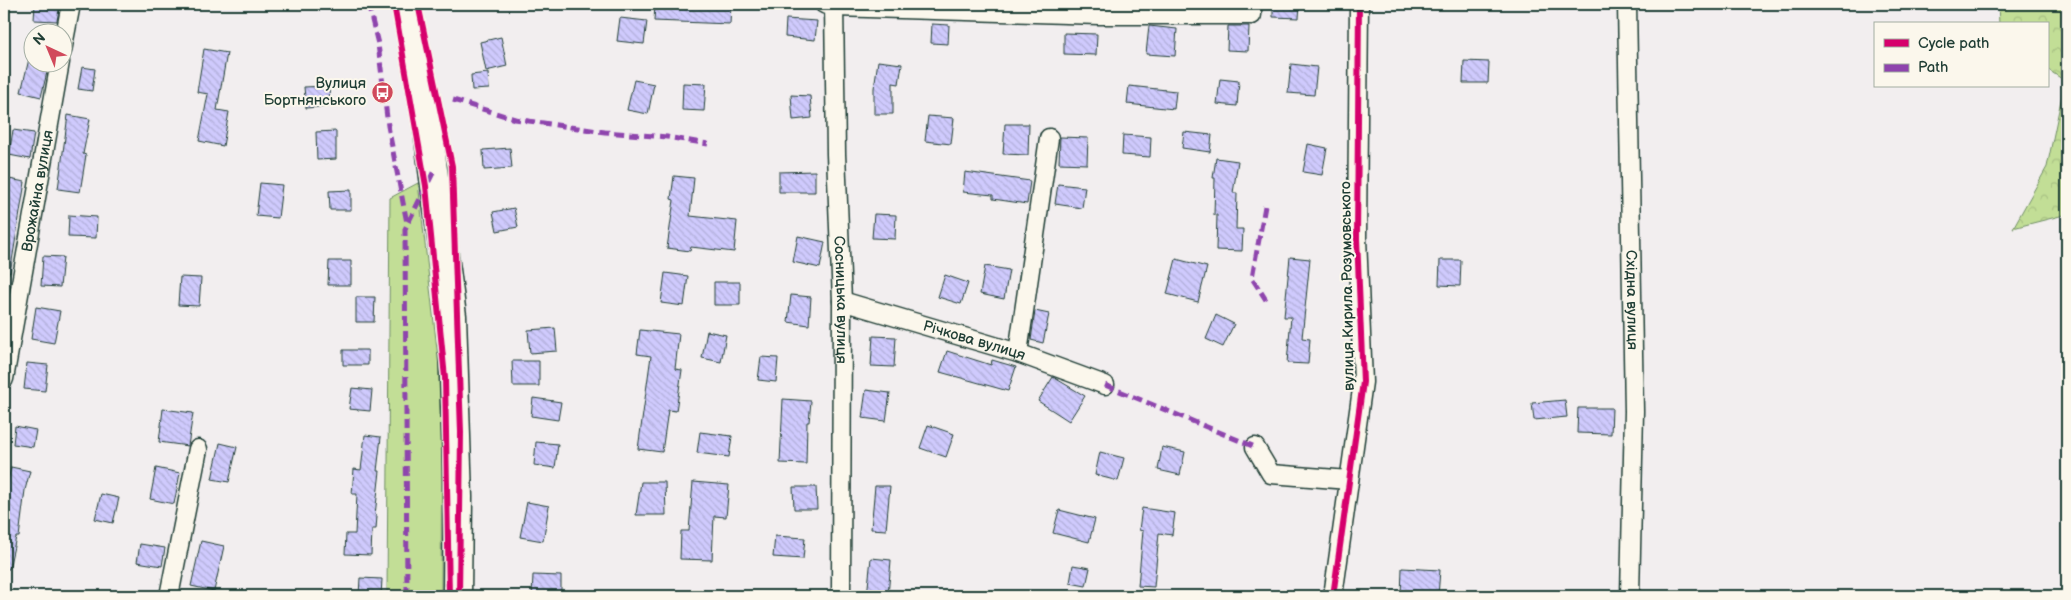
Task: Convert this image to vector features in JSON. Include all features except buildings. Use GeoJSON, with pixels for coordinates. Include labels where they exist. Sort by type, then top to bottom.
{"type":"FeatureCollection","features":[{"type":"Feature","properties":{"kind":"main road"},"geometry":{"type":"LineString","coordinates":[[406,4],[428,124],[452,316],[458,498],[458,596]]}},
{"type":"Feature","properties":{"kind":"street"},"geometry":{"type":"LineString","coordinates":[[68,22],[71,4]]}},
{"type":"Feature","properties":{"kind":"street","name":"вулиця Кирила Розумовського"},"geometry":{"type":"LineString","coordinates":[[1333,596],[1363,382],[1357,238],[1360,4]]}},
{"type":"Feature","properties":{"kind":"street","name":"Східна вулиця"},"geometry":{"type":"LineString","coordinates":[[1627,4],[1634,410],[1630,596]]}},
{"type":"Feature","properties":{"kind":"street"},"geometry":{"type":"LineString","coordinates":[[831,5],[1099,15],[1252,10]]}},
{"type":"Feature","properties":{"kind":"street","name":"Сосницька вулиця"},"geometry":{"type":"LineString","coordinates":[[831,5],[842,301],[841,596]]}},
{"type":"Feature","properties":{"kind":"street","name":"Врожайна вулиця"},"geometry":{"type":"LineString","coordinates":[[4,379],[58,72]]}},
{"type":"Feature","properties":{"kind":"street"},"geometry":{"type":"LineString","coordinates":[[1018,353],[1049,138]]}},
{"type":"Feature","properties":{"kind":"street","name":"Річкова вулиця"},"geometry":{"type":"LineString","coordinates":[[842,301],[1018,353],[1105,385]]}},
{"type":"Feature","properties":{"kind":"street"},"geometry":{"type":"LineString","coordinates":[[1255,447],[1271,474],[1349,480]]}},
{"type":"Feature","properties":{"kind":"street"},"geometry":{"type":"LineString","coordinates":[[169,596],[198,448]]}},
{"type":"Feature","properties":{"kind":"green space"},"geometry":{"type":"Polygon","coordinates":[[[1998,4],[2067,4],[2067,211],[2064,215],[2013,228],[2047,167],[2065,81],[2048,70],[2048,22],[1999,22],[1998,4]]]}},
{"type":"Feature","properties":{"kind":"green space"},"geometry":{"type":"Polygon","coordinates":[[[418,183],[442,393],[441,596],[387,596],[390,198],[418,183]]]}},
{"type":"Feature","properties":{"kind":"marked path"},"geometry":{"type":"LineString","coordinates":[[368,4],[378,44],[388,126],[407,223]]}},
{"type":"Feature","properties":{"kind":"marked path"},"geometry":{"type":"LineString","coordinates":[[453,100],[515,119],[605,132],[667,137],[708,144]]}},
{"type":"Feature","properties":{"kind":"marked path"},"geometry":{"type":"LineString","coordinates":[[407,596],[405,229],[434,171]]}},
{"type":"Feature","properties":{"kind":"marked path"},"geometry":{"type":"LineString","coordinates":[[1265,206],[1252,278],[1266,300]]}},
{"type":"Feature","properties":{"kind":"marked path"},"geometry":{"type":"LineString","coordinates":[[1105,385],[1255,447]]}},
{"type":"Feature","properties":{"kind":"cycle path"},"geometry":{"type":"LineString","coordinates":[[394,4],[426,186],[445,378],[449,596]]}},
{"type":"Feature","properties":{"kind":"cycle path"},"geometry":{"type":"LineString","coordinates":[[418,4],[452,166],[461,432],[459,596]]}},
{"type":"Feature","properties":{"kind":"cycle path"},"geometry":{"type":"LineString","coordinates":[[1333,596],[1363,382],[1357,238],[1359,4]]}},
{"type":"Feature","properties":{"kind":"place","name":"Вулиця Бортнянського"},"geometry":{"type":"Point","coordinates":[382,92]}}]}
